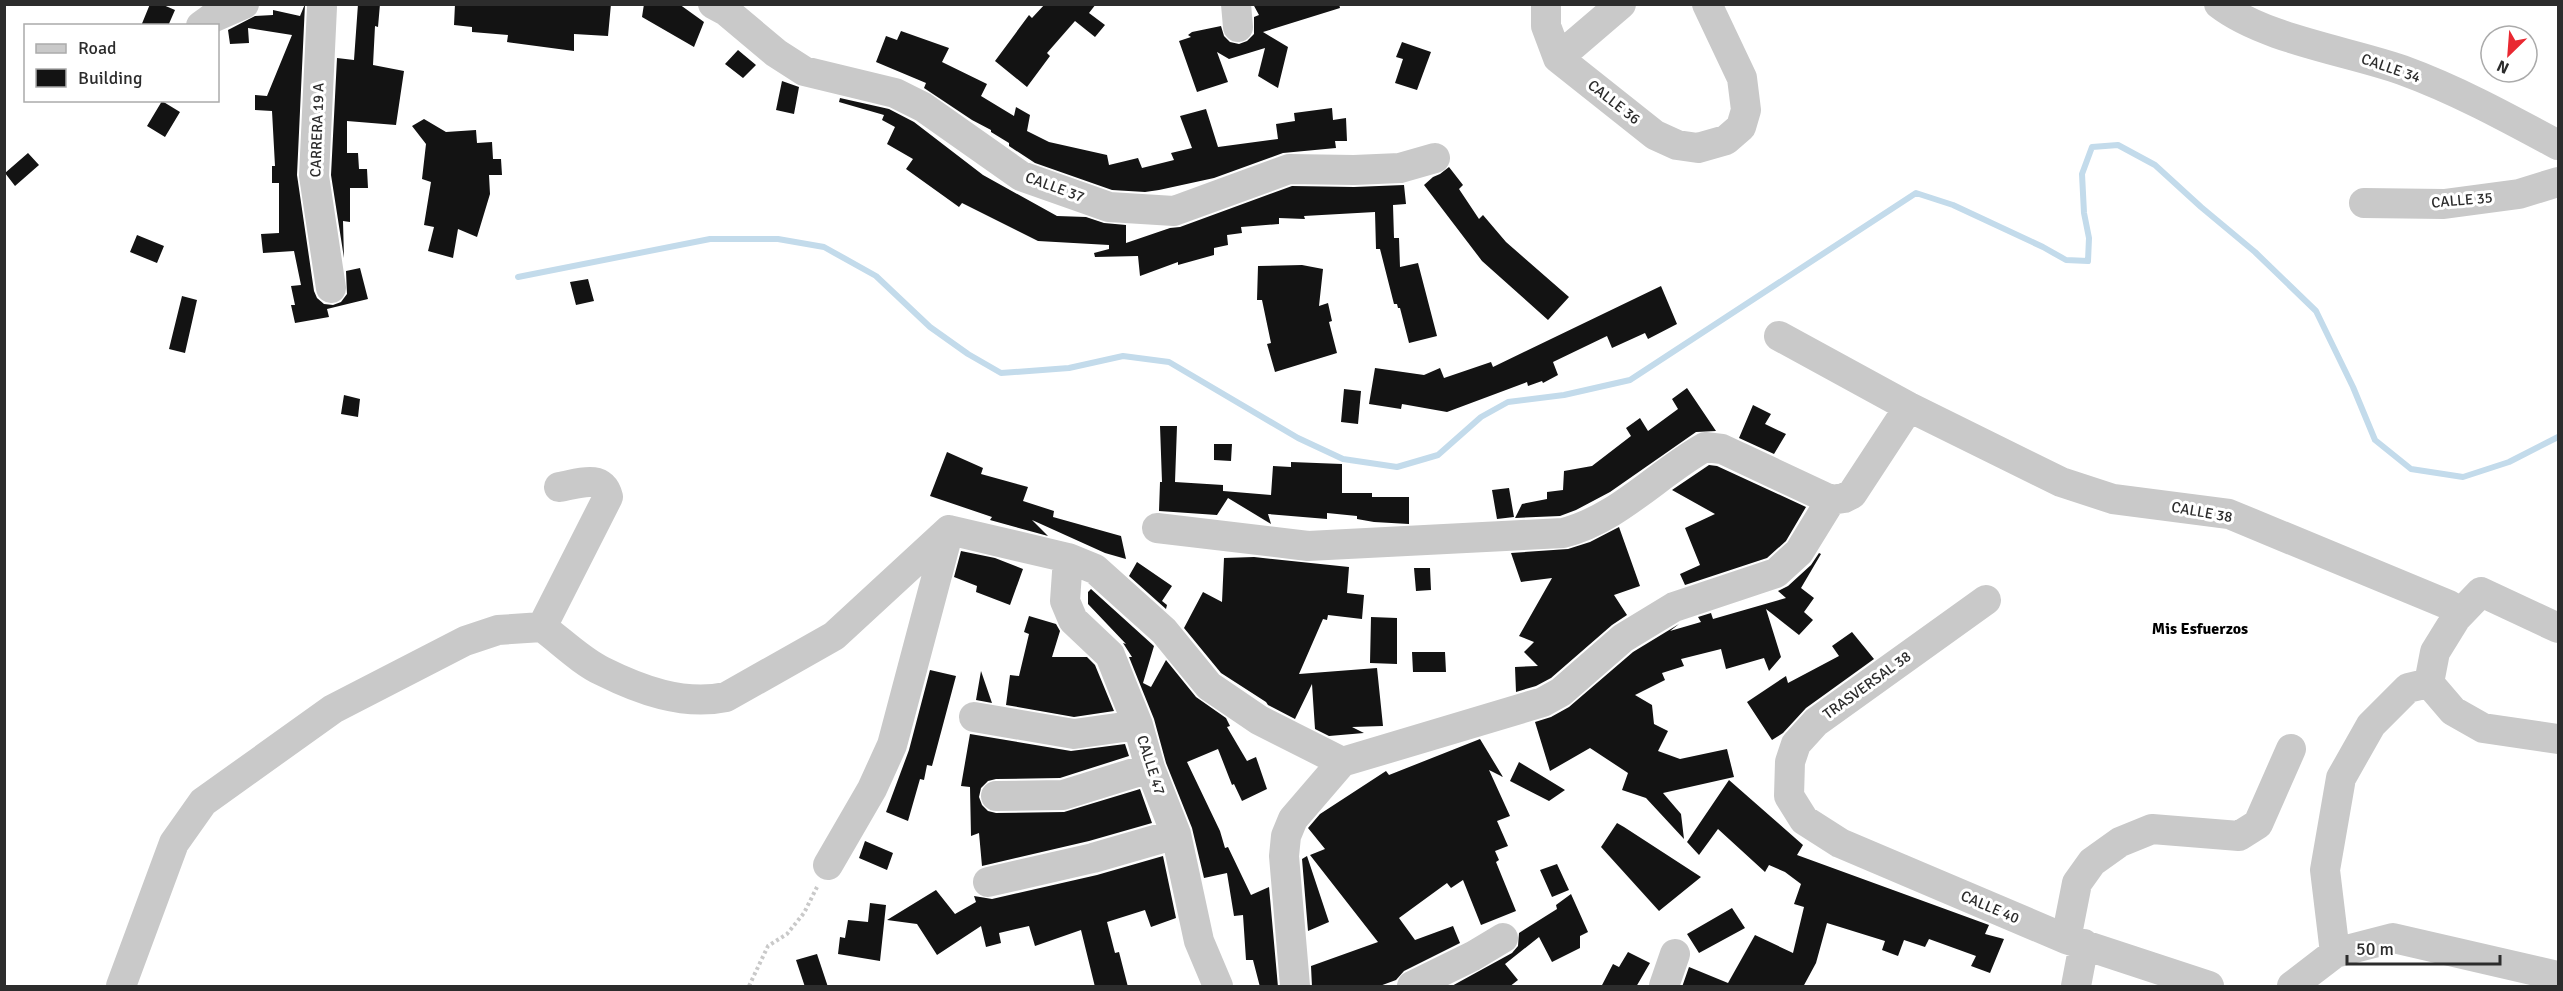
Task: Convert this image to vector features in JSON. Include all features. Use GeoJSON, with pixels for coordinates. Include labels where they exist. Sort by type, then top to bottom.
{"type":"FeatureCollection","features":[{"type":"Feature","properties":{"kind":"street"},"geometry":{"type":"LineString","coordinates":[[204,24],[244,4]]}},
{"type":"Feature","properties":{"kind":"street","name":"CALLE 37"},"geometry":{"type":"LineString","coordinates":[[713,4],[726,11],[776,53],[804,71],[895,93],[923,107],[1021,176],[1109,207],[1174,211],[1289,169],[1400,168],[1435,158]]}},
{"type":"Feature","properties":{"kind":"street"},"geometry":{"type":"LineString","coordinates":[[1546,4],[1546,26],[1557,58],[1621,4]]}},
{"type":"Feature","properties":{"kind":"street","name":"CALLE 36"},"geometry":{"type":"LineString","coordinates":[[1557,58],[1663,138],[1677,145],[1698,148],[1726,140],[1741,127],[1746,110],[1742,78],[1707,4]]}},
{"type":"Feature","properties":{"kind":"street","name":"CALLE 34"},"geometry":{"type":"LineString","coordinates":[[2219,4],[2254,25],[2404,71],[2494,110],[2559,145]]}},
{"type":"Feature","properties":{"kind":"street","name":"CARRERA 19 A"},"geometry":{"type":"LineString","coordinates":[[316,5],[314,176],[331,288]]}},
{"type":"Feature","properties":{"kind":"street","name":"CALLE 35"},"geometry":{"type":"LineString","coordinates":[[2364,203],[2444,204],[2519,194],[2559,182]]}},
{"type":"Feature","properties":{"kind":"street","name":"CALLE 38"},"geometry":{"type":"LineString","coordinates":[[1779,336],[1909,407],[2061,482],[2113,499],[2229,514],[2449,605],[2456,618]]}},
{"type":"Feature","properties":{"kind":"street"},"geometry":{"type":"LineString","coordinates":[[1157,528],[1308,546],[1563,533],[1586,527],[1610,513],[1706,447],[1722,449],[1831,500],[1844,498],[1852,494],[1909,407]]}},
{"type":"Feature","properties":{"kind":"street"},"geometry":{"type":"LineString","coordinates":[[542,627],[608,497],[602,484],[595,481],[560,487]]}},
{"type":"Feature","properties":{"kind":"street"},"geometry":{"type":"LineString","coordinates":[[1294,987],[1284,856],[1286,836],[1293,819],[1342,762],[1543,702],[1561,692],[1623,638],[1674,607],[1776,573],[1799,552],[1831,500]]}},
{"type":"Feature","properties":{"kind":"street"},"geometry":{"type":"LineString","coordinates":[[949,530],[1068,558],[1095,569],[1164,631],[1209,686],[1258,720],[1342,762]]}},
{"type":"Feature","properties":{"kind":"street"},"geometry":{"type":"LineString","coordinates":[[121,987],[174,843],[202,802],[333,709],[465,642],[498,630],[542,627],[600,670],[670,698],[707,701],[726,697],[834,636],[949,530]]}},
{"type":"Feature","properties":{"kind":"street"},"geometry":{"type":"LineString","coordinates":[[828,865],[872,789],[892,745],[949,530]]}},
{"type":"Feature","properties":{"kind":"street","name":"CALLE 47"},"geometry":{"type":"LineString","coordinates":[[1068,558],[1065,601],[1073,620],[1110,655],[1138,725],[1150,768],[1176,834],[1198,941],[1218,987]]}},
{"type":"Feature","properties":{"kind":"street"},"geometry":{"type":"LineString","coordinates":[[2559,628],[2481,592],[2456,618],[2434,652],[2429,683],[2453,711],[2483,728],[2559,739]]}},
{"type":"Feature","properties":{"kind":"street","name":"TRASVERSAL 38"},"geometry":{"type":"LineString","coordinates":[[1789,796],[1790,762],[1796,744],[1816,722],[1986,600]]}},
{"type":"Feature","properties":{"kind":"street"},"geometry":{"type":"LineString","coordinates":[[2335,953],[2325,870],[2341,777],[2371,725],[2408,688],[2429,683]]}},
{"type":"Feature","properties":{"kind":"street"},"geometry":{"type":"LineString","coordinates":[[974,717],[1074,734],[1138,725]]}},
{"type":"Feature","properties":{"kind":"street"},"geometry":{"type":"LineString","coordinates":[[2076,987],[2077,883],[2092,862],[2120,842],[2152,829],[2239,836],[2258,824],[2291,749]]}},
{"type":"Feature","properties":{"kind":"street"},"geometry":{"type":"LineString","coordinates":[[996,796],[1063,795],[1150,768]]}},
{"type":"Feature","properties":{"kind":"street","name":"CALLE 40"},"geometry":{"type":"LineString","coordinates":[[1789,796],[1804,820],[1840,843],[2075,942],[2210,987]]}},
{"type":"Feature","properties":{"kind":"street"},"geometry":{"type":"LineString","coordinates":[[988,882],[1093,858],[1176,834]]}},
{"type":"Feature","properties":{"kind":"street"},"geometry":{"type":"LineString","coordinates":[[1412,987],[1503,938]]}},
{"type":"Feature","properties":{"kind":"street"},"geometry":{"type":"LineString","coordinates":[[2292,987],[2335,953],[2393,938],[2559,976]]}},
{"type":"Feature","properties":{"kind":"street"},"geometry":{"type":"LineString","coordinates":[[1664,987],[1675,954]]}},
{"type":"Feature","properties":{"kind":"path"},"geometry":{"type":"LineString","coordinates":[[749,987],[768,946],[787,934],[804,913],[828,865]]}},
{"type":"Feature","properties":{"kind":"building"},"geometry":{"type":"Polygon","coordinates":[[[150,4],[161,4],[175,10],[169,24],[142,24],[150,4]]]}},
{"type":"Feature","properties":{"kind":"building"},"geometry":{"type":"Polygon","coordinates":[[[305,4],[297,175],[314,291],[317,298],[324,304],[333,305],[341,302],[347,294],[346,271],[360,268],[368,299],[327,309],[329,317],[295,323],[291,305],[295,305],[291,286],[301,285],[294,251],[263,253],[261,234],[279,233],[279,183],[272,183],[272,166],[275,166],[272,111],[255,110],[255,95],[267,96],[292,35],[248,28],[249,43],[230,44],[228,30],[255,16],[273,15],[273,10],[300,16],[305,4]]]}},
{"type":"Feature","properties":{"kind":"building"},"geometry":{"type":"Polygon","coordinates":[[[358,4],[380,4],[378,27],[375,26],[373,65],[404,71],[396,125],[347,121],[347,153],[358,153],[359,169],[367,169],[368,188],[350,188],[350,222],[343,221],[344,258],[331,175],[337,58],[354,60],[358,4]]]}},
{"type":"Feature","properties":{"kind":"building"},"geometry":{"type":"Polygon","coordinates":[[[455,4],[611,4],[608,36],[574,34],[574,51],[507,42],[508,35],[472,32],[472,27],[454,25],[455,4]]]}},
{"type":"Feature","properties":{"kind":"building"},"geometry":{"type":"Polygon","coordinates":[[[644,4],[679,4],[704,22],[694,47],[642,17],[644,4]]]}},
{"type":"Feature","properties":{"kind":"building"},"geometry":{"type":"Polygon","coordinates":[[[1045,4],[1096,4],[1089,13],[1105,25],[1095,37],[1075,21],[1047,53],[1050,56],[1027,87],[995,61],[1029,15],[1032,18],[1045,4]]]}},
{"type":"Feature","properties":{"kind":"building"},"geometry":{"type":"Polygon","coordinates":[[[1253,4],[1339,4],[1340,8],[1263,32],[1288,47],[1278,88],[1258,76],[1265,48],[1229,59],[1217,52],[1228,82],[1197,92],[1179,41],[1191,37],[1188,35],[1192,32],[1221,26],[1224,36],[1230,42],[1239,44],[1247,41],[1254,34],[1254,17],[1259,15],[1253,4]]]}},
{"type":"Feature","properties":{"kind":"building"},"geometry":{"type":"Polygon","coordinates":[[[901,31],[949,48],[942,62],[987,84],[981,96],[1014,116],[1016,107],[1030,115],[1027,131],[1049,142],[1107,155],[1109,165],[1138,158],[1142,168],[1174,160],[1171,153],[1192,148],[1180,116],[1206,109],[1218,147],[1278,139],[1276,124],[1295,121],[1294,113],[1332,108],[1333,120],[1346,118],[1347,141],[1335,141],[1336,148],[1283,153],[1214,178],[1159,190],[1145,192],[1112,190],[1035,163],[1009,146],[1009,143],[991,130],[924,88],[926,83],[876,62],[886,36],[897,40],[901,31]]]}},
{"type":"Feature","properties":{"kind":"building"},"geometry":{"type":"Polygon","coordinates":[[[1402,42],[1431,52],[1417,90],[1395,83],[1403,59],[1396,57],[1402,42]]]}},
{"type":"Feature","properties":{"kind":"building"},"geometry":{"type":"Polygon","coordinates":[[[738,50],[756,65],[743,78],[725,64],[738,50]]]}},
{"type":"Feature","properties":{"kind":"building"},"geometry":{"type":"Polygon","coordinates":[[[782,81],[799,87],[794,114],[776,110],[782,81]]]}},
{"type":"Feature","properties":{"kind":"building"},"geometry":{"type":"Polygon","coordinates":[[[840,98],[889,109],[914,122],[983,175],[1057,216],[1086,217],[1104,223],[1126,225],[1126,243],[1170,228],[1180,227],[1292,186],[1404,185],[1406,204],[1393,205],[1394,238],[1399,238],[1400,267],[1418,263],[1437,336],[1409,343],[1400,308],[1394,304],[1380,249],[1376,249],[1375,212],[1304,216],[1305,219],[1279,218],[1279,224],[1241,227],[1242,233],[1227,235],[1228,245],[1214,248],[1214,255],[1178,265],[1178,262],[1140,276],[1138,256],[1095,257],[1094,253],[1109,249],[1109,245],[1038,241],[962,203],[959,207],[906,169],[913,159],[887,144],[895,127],[882,120],[884,115],[839,102],[840,98]]]}},
{"type":"Feature","properties":{"kind":"building"},"geometry":{"type":"Polygon","coordinates":[[[161,102],[180,112],[165,137],[147,126],[161,102]]]}},
{"type":"Feature","properties":{"kind":"building"},"geometry":{"type":"Polygon","coordinates":[[[424,119],[446,132],[476,130],[477,143],[492,142],[493,159],[501,159],[502,175],[489,175],[490,194],[477,237],[458,229],[453,258],[428,251],[434,227],[424,225],[431,182],[422,179],[426,144],[412,126],[424,119]]]}},
{"type":"Feature","properties":{"kind":"building"},"geometry":{"type":"Polygon","coordinates":[[[28,153],[39,165],[15,186],[5,173],[28,153]]]}},
{"type":"Feature","properties":{"kind":"building"},"geometry":{"type":"Polygon","coordinates":[[[1449,167],[1463,185],[1459,189],[1479,219],[1483,215],[1506,242],[1569,297],[1548,320],[1482,261],[1424,185],[1449,167]]]}},
{"type":"Feature","properties":{"kind":"building"},"geometry":{"type":"Polygon","coordinates":[[[137,235],[164,246],[157,263],[130,252],[137,235]]]}},
{"type":"Feature","properties":{"kind":"building"},"geometry":{"type":"Polygon","coordinates":[[[1302,265],[1323,269],[1319,306],[1328,303],[1332,321],[1329,322],[1337,353],[1275,372],[1267,344],[1271,343],[1262,300],[1257,300],[1258,266],[1302,265]]]}},
{"type":"Feature","properties":{"kind":"building"},"geometry":{"type":"Polygon","coordinates":[[[588,279],[594,301],[576,305],[570,282],[588,279]]]}},
{"type":"Feature","properties":{"kind":"building"},"geometry":{"type":"Polygon","coordinates":[[[1661,286],[1677,324],[1648,339],[1645,333],[1612,348],[1607,336],[1553,362],[1558,375],[1543,383],[1542,381],[1528,386],[1527,382],[1447,412],[1402,404],[1401,409],[1369,404],[1375,368],[1424,375],[1440,368],[1444,378],[1491,362],[1493,367],[1661,286]]]}},
{"type":"Feature","properties":{"kind":"building"},"geometry":{"type":"Polygon","coordinates":[[[182,296],[197,300],[185,353],[169,349],[182,296]]]}},
{"type":"Feature","properties":{"kind":"building"},"geometry":{"type":"Polygon","coordinates":[[[1687,388],[1716,431],[1696,432],[1610,492],[1576,510],[1560,516],[1515,518],[1522,504],[1547,499],[1547,492],[1563,490],[1564,471],[1592,466],[1631,436],[1626,428],[1640,418],[1648,431],[1678,409],[1672,399],[1687,388]]]}},
{"type":"Feature","properties":{"kind":"building"},"geometry":{"type":"Polygon","coordinates":[[[1344,389],[1361,391],[1358,424],[1341,422],[1344,389]]]}},
{"type":"Feature","properties":{"kind":"building"},"geometry":{"type":"Polygon","coordinates":[[[344,395],[360,399],[358,417],[341,414],[344,395]]]}},
{"type":"Feature","properties":{"kind":"building"},"geometry":{"type":"Polygon","coordinates":[[[1753,405],[1771,414],[1765,424],[1786,434],[1774,454],[1739,438],[1753,405]]]}},
{"type":"Feature","properties":{"kind":"building"},"geometry":{"type":"Polygon","coordinates":[[[1160,426],[1177,426],[1175,482],[1223,485],[1223,491],[1271,495],[1273,466],[1291,467],[1291,462],[1342,464],[1342,493],[1372,493],[1372,497],[1409,497],[1409,524],[1374,522],[1357,519],[1357,516],[1327,513],[1327,519],[1268,514],[1271,524],[1228,498],[1217,515],[1159,511],[1160,482],[1162,482],[1160,426]]]}},
{"type":"Feature","properties":{"kind":"building"},"geometry":{"type":"Polygon","coordinates":[[[1214,444],[1232,444],[1231,461],[1214,460],[1214,444]]]}},
{"type":"Feature","properties":{"kind":"building"},"geometry":{"type":"Polygon","coordinates":[[[947,452],[983,468],[981,474],[1028,487],[1023,501],[1054,511],[1053,517],[1121,536],[1126,559],[1105,553],[1032,520],[1048,536],[990,520],[992,517],[930,496],[947,452]]]}},
{"type":"Feature","properties":{"kind":"building"},"geometry":{"type":"Polygon","coordinates":[[[1709,465],[1717,466],[1806,507],[1786,541],[1767,558],[1685,585],[1680,574],[1700,565],[1685,528],[1715,514],[1672,490],[1709,465]]]}},
{"type":"Feature","properties":{"kind":"building"},"geometry":{"type":"Polygon","coordinates":[[[1509,488],[1514,517],[1497,519],[1492,490],[1509,488]]]}},
{"type":"Feature","properties":{"kind":"building"},"geometry":{"type":"Polygon","coordinates":[[[1619,527],[1640,586],[1614,595],[1627,615],[1612,625],[1551,678],[1536,686],[1516,692],[1515,667],[1538,666],[1524,652],[1534,642],[1519,636],[1552,578],[1521,582],[1511,553],[1568,549],[1590,542],[1619,527]]]}},
{"type":"Feature","properties":{"kind":"building"},"geometry":{"type":"Polygon","coordinates":[[[961,551],[995,558],[1023,569],[1010,605],[976,592],[977,586],[954,577],[961,551]]]}},
{"type":"Feature","properties":{"kind":"building"},"geometry":{"type":"Polygon","coordinates":[[[1819,553],[1821,554],[1801,588],[1814,598],[1804,612],[1813,620],[1799,635],[1766,609],[1781,657],[1769,671],[1764,658],[1726,669],[1721,649],[1681,659],[1684,666],[1662,673],[1665,680],[1635,695],[1652,705],[1654,724],[1668,731],[1658,751],[1680,759],[1727,749],[1734,777],[1663,793],[1681,814],[1684,839],[1646,798],[1622,790],[1628,773],[1590,748],[1550,771],[1535,722],[1551,717],[1569,707],[1633,652],[1679,624],[1670,631],[1701,622],[1698,617],[1711,613],[1713,619],[1786,598],[1778,591],[1788,586],[1811,565],[1819,553]]]}},
{"type":"Feature","properties":{"kind":"building"},"geometry":{"type":"Polygon","coordinates":[[[1254,557],[1349,567],[1347,593],[1364,595],[1362,619],[1328,615],[1327,620],[1323,619],[1299,674],[1377,668],[1383,726],[1352,727],[1364,733],[1329,736],[1315,729],[1312,684],[1295,719],[1268,705],[1221,673],[1184,628],[1203,592],[1222,602],[1224,558],[1254,557]]]}},
{"type":"Feature","properties":{"kind":"building"},"geometry":{"type":"Polygon","coordinates":[[[1137,562],[1172,586],[1162,601],[1167,605],[1166,609],[1129,576],[1137,562]]]}},
{"type":"Feature","properties":{"kind":"building"},"geometry":{"type":"Polygon","coordinates":[[[1414,568],[1430,568],[1431,590],[1416,591],[1414,568]]]}},
{"type":"Feature","properties":{"kind":"building"},"geometry":{"type":"Polygon","coordinates":[[[1091,589],[1154,646],[1143,683],[1151,687],[1166,660],[1196,697],[1226,718],[1230,726],[1227,727],[1247,761],[1256,757],[1267,789],[1242,801],[1234,784],[1232,785],[1218,749],[1187,762],[1220,831],[1225,848],[1228,847],[1251,895],[1269,887],[1278,987],[1260,987],[1253,960],[1246,960],[1243,915],[1234,916],[1227,873],[1204,878],[1192,828],[1166,763],[1154,719],[1129,657],[1132,657],[1123,643],[1126,644],[1088,604],[1088,592],[1091,589]]]}},
{"type":"Feature","properties":{"kind":"building"},"geometry":{"type":"Polygon","coordinates":[[[1029,616],[1056,624],[1060,631],[1052,657],[1087,657],[1095,665],[1114,711],[1074,717],[1006,705],[1010,675],[1019,676],[1029,634],[1024,632],[1029,616]]]}},
{"type":"Feature","properties":{"kind":"building"},"geometry":{"type":"Polygon","coordinates":[[[1371,617],[1397,618],[1397,664],[1370,663],[1371,617]]]}},
{"type":"Feature","properties":{"kind":"building"},"geometry":{"type":"Polygon","coordinates":[[[1852,632],[1874,659],[1806,708],[1783,733],[1772,740],[1747,702],[1786,676],[1788,683],[1839,656],[1832,646],[1852,632]]]}},
{"type":"Feature","properties":{"kind":"building"},"geometry":{"type":"Polygon","coordinates":[[[1412,652],[1445,652],[1446,672],[1413,672],[1412,652]]]}},
{"type":"Feature","properties":{"kind":"building"},"geometry":{"type":"Polygon","coordinates":[[[930,670],[956,676],[932,766],[927,765],[924,780],[920,779],[908,821],[886,812],[909,750],[930,670]]]}},
{"type":"Feature","properties":{"kind":"building"},"geometry":{"type":"Polygon","coordinates":[[[981,671],[992,703],[976,700],[981,671]]]}},
{"type":"Feature","properties":{"kind":"building"},"geometry":{"type":"Polygon","coordinates":[[[970,734],[1071,751],[1125,744],[1129,756],[1060,778],[988,781],[981,788],[979,797],[982,805],[988,811],[996,813],[1064,812],[1140,789],[1152,823],[1089,841],[982,866],[979,833],[971,836],[970,787],[961,786],[970,734]]]}},
{"type":"Feature","properties":{"kind":"building"},"geometry":{"type":"Polygon","coordinates":[[[1480,739],[1503,777],[1489,770],[1510,816],[1497,821],[1508,846],[1495,851],[1499,860],[1496,862],[1516,911],[1481,925],[1463,880],[1451,888],[1447,883],[1399,918],[1415,940],[1453,926],[1460,943],[1404,971],[1396,980],[1377,987],[1312,987],[1311,966],[1378,942],[1310,855],[1325,849],[1308,828],[1320,814],[1386,771],[1389,775],[1480,739]]]}},
{"type":"Feature","properties":{"kind":"building"},"geometry":{"type":"Polygon","coordinates":[[[1519,762],[1565,790],[1549,801],[1510,781],[1519,762]]]}},
{"type":"Feature","properties":{"kind":"building"},"geometry":{"type":"Polygon","coordinates":[[[1729,780],[1803,845],[1797,855],[1989,925],[1985,934],[2004,939],[1990,973],[1971,966],[1976,956],[1929,939],[1925,947],[1904,940],[1898,956],[1882,950],[1885,941],[1827,923],[1816,963],[1803,987],[1682,987],[1689,967],[1728,983],[1755,935],[1793,953],[1804,907],[1794,904],[1801,884],[1785,872],[1769,865],[1765,872],[1718,829],[1699,855],[1687,842],[1729,780]]]}},
{"type":"Feature","properties":{"kind":"building"},"geometry":{"type":"Polygon","coordinates":[[[1617,823],[1701,877],[1659,911],[1601,847],[1617,823]]]}},
{"type":"Feature","properties":{"kind":"building"},"geometry":{"type":"Polygon","coordinates":[[[865,841],[893,853],[887,870],[859,858],[865,841]]]}},
{"type":"Feature","properties":{"kind":"building"},"geometry":{"type":"Polygon","coordinates":[[[1163,856],[1176,918],[1151,927],[1145,910],[1107,922],[1115,953],[1119,952],[1128,987],[1095,987],[1081,930],[1035,946],[1029,926],[999,933],[1001,943],[986,947],[981,926],[937,955],[917,924],[887,920],[936,890],[955,914],[976,902],[974,896],[992,899],[1097,875],[1163,856]]]}},
{"type":"Feature","properties":{"kind":"building"},"geometry":{"type":"Polygon","coordinates":[[[1307,856],[1329,922],[1308,931],[1302,859],[1307,856]]]}},
{"type":"Feature","properties":{"kind":"building"},"geometry":{"type":"Polygon","coordinates":[[[1557,864],[1569,890],[1552,897],[1540,870],[1557,864]]]}},
{"type":"Feature","properties":{"kind":"building"},"geometry":{"type":"Polygon","coordinates":[[[1571,894],[1588,932],[1580,936],[1580,948],[1552,962],[1539,937],[1505,964],[1518,980],[1509,987],[1450,987],[1512,953],[1518,946],[1519,933],[1557,909],[1556,905],[1571,894]]]}},
{"type":"Feature","properties":{"kind":"building"},"geometry":{"type":"Polygon","coordinates":[[[870,903],[886,905],[880,961],[838,954],[840,937],[845,938],[848,920],[868,922],[870,903]]]}},
{"type":"Feature","properties":{"kind":"building"},"geometry":{"type":"Polygon","coordinates":[[[1732,908],[1745,928],[1699,953],[1687,934],[1732,908]]]}},
{"type":"Feature","properties":{"kind":"building"},"geometry":{"type":"Polygon","coordinates":[[[1628,952],[1650,963],[1636,987],[1601,987],[1613,964],[1619,967],[1628,952]]]}},
{"type":"Feature","properties":{"kind":"building"},"geometry":{"type":"Polygon","coordinates":[[[817,954],[828,987],[805,987],[796,960],[817,954]]]}},
{"type":"Feature","properties":{"kind":"waterway"},"geometry":{"type":"LineString","coordinates":[[518,277],[710,239],[778,239],[824,247],[876,276],[930,327],[968,354],[1001,373],[1069,368],[1123,356],[1169,362],[1298,438],[1343,459],[1397,467],[1438,455],[1481,417],[1508,402],[1564,395],[1630,380],[1916,193],[1953,205],[2066,260],[2088,261],[2089,238],[2084,213],[2082,174],[2092,147],[2118,145],[2155,165],[2255,252],[2316,311],[2353,387],[2375,440],[2411,469],[2463,477],[2509,462],[2558,437]]}},
{"type":"Feature","properties":{"kind":"district","name":"Mis Esfuerzos"},"geometry":{"type":"Point","coordinates":[2200,629]}}]}
